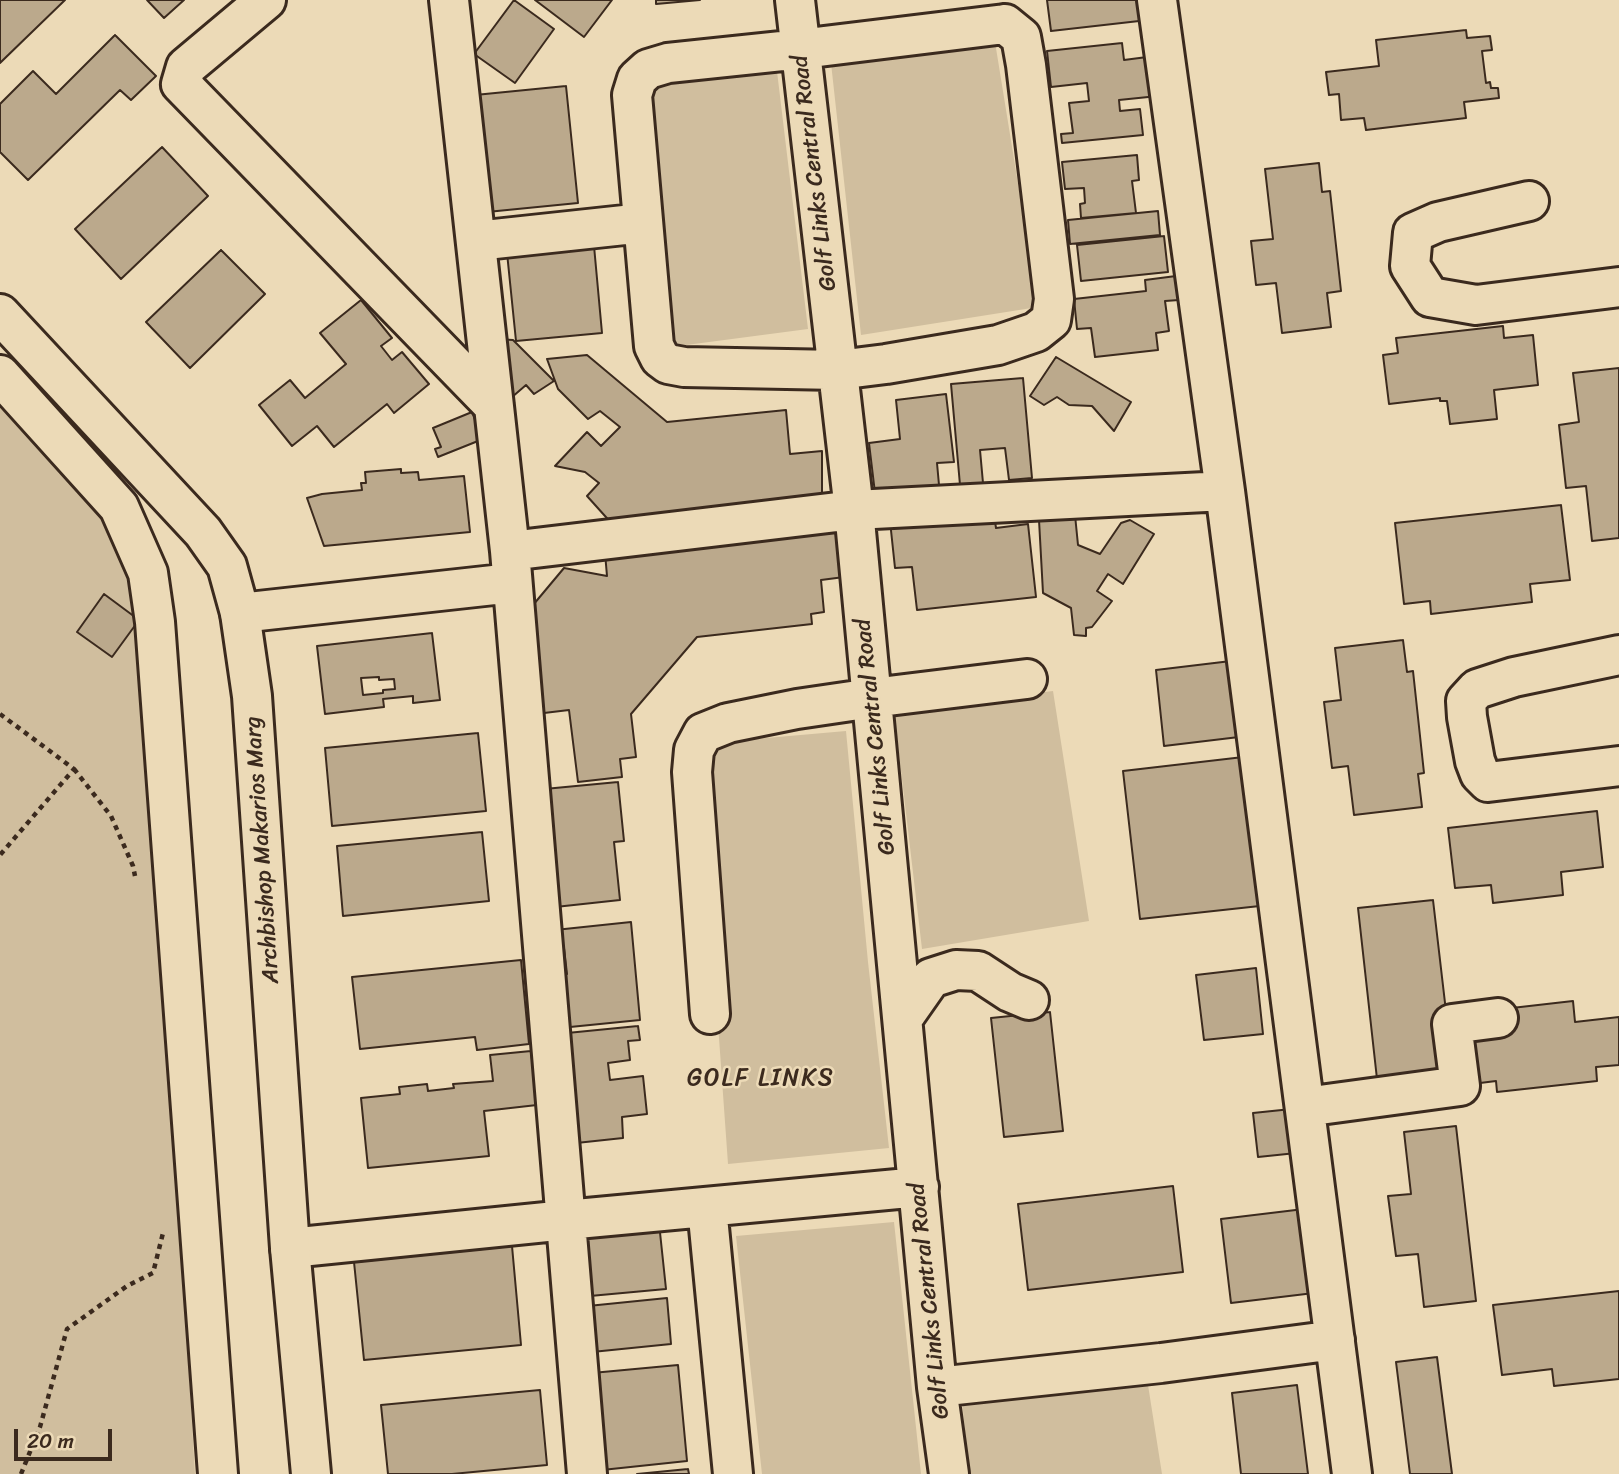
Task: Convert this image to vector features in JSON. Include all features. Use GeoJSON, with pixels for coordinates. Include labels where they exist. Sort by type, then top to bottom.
{"type":"FeatureCollection","features":[{"type":"Feature","properties":{"kind":"street"},"geometry":{"type":"LineString","coordinates":[[266,0],[186,67],[181,84],[494,406]]}},
{"type":"Feature","properties":{"kind":"street"},"geometry":{"type":"LineString","coordinates":[[449,0],[511,567],[587,1474]]}},
{"type":"Feature","properties":{"kind":"street","name":"Golf Links Central Road"},"geometry":{"type":"LineString","coordinates":[[796,0],[854,510],[937,1387],[948,1474]]}},
{"type":"Feature","properties":{"kind":"street"},"geometry":{"type":"LineString","coordinates":[[1157,0],[1225,491],[1352,1474]]}},
{"type":"Feature","properties":{"kind":"street"},"geometry":{"type":"LineString","coordinates":[[1005,24],[1021,37],[1054,299],[1051,320],[1036,332],[998,345],[838,370],[684,367],[668,364],[660,358],[654,346],[643,223],[632,95],[637,79],[648,69],[668,63],[1005,24]]}},
{"type":"Feature","properties":{"kind":"street"},"geometry":{"type":"LineString","coordinates":[[1529,201],[1438,222],[1413,233],[1410,266],[1430,297],[1476,305],[1619,287]]}},
{"type":"Feature","properties":{"kind":"street"},"geometry":{"type":"LineString","coordinates":[[476,241],[643,223]]}},
{"type":"Feature","properties":{"kind":"street","name":"Archbishop Makarios Marg"},"geometry":{"type":"LineString","coordinates":[[0,314],[203,532],[227,566],[240,613],[252,696],[290,1248],[311,1474]]}},
{"type":"Feature","properties":{"kind":"street"},"geometry":{"type":"LineString","coordinates":[[0,375],[119,507],[148,573],[155,622],[218,1474]]}},
{"type":"Feature","properties":{"kind":"street"},"geometry":{"type":"LineString","coordinates":[[240,613],[854,510],[1225,491]]}},
{"type":"Feature","properties":{"kind":"street"},"geometry":{"type":"LineString","coordinates":[[1619,655],[1514,677],[1477,689],[1466,701],[1475,761],[1480,774],[1488,782],[1619,766]]}},
{"type":"Feature","properties":{"kind":"street"},"geometry":{"type":"LineString","coordinates":[[709,1014],[692,772],[694,750],[703,733],[728,723],[797,709],[1027,679]]}},
{"type":"Feature","properties":{"kind":"street"},"geometry":{"type":"LineString","coordinates":[[903,1018],[931,978],[956,970],[978,971],[1010,992],[1029,1000]]}},
{"type":"Feature","properties":{"kind":"street"},"geometry":{"type":"LineString","coordinates":[[1305,1107],[1460,1086],[1452,1024],[1498,1018]]}},
{"type":"Feature","properties":{"kind":"street"},"geometry":{"type":"LineString","coordinates":[[290,1248],[919,1187]]}},
{"type":"Feature","properties":{"kind":"street"},"geometry":{"type":"LineString","coordinates":[[707,1207],[733,1474]]}},
{"type":"Feature","properties":{"kind":"street"},"geometry":{"type":"LineString","coordinates":[[937,1387],[1161,1363],[1335,1340]]}},
{"type":"Feature","properties":{"kind":"path"},"geometry":{"type":"LineString","coordinates":[[0,714],[74,769],[111,817],[136,878]]}},
{"type":"Feature","properties":{"kind":"path"},"geometry":{"type":"LineString","coordinates":[[0,855],[74,769]]}},
{"type":"Feature","properties":{"kind":"path"},"geometry":{"type":"LineString","coordinates":[[22,1474],[40,1427],[67,1329],[127,1286],[153,1273],[164,1226]]}},
{"type":"Feature","properties":{"kind":"shaded area"},"geometry":{"type":"Polygon","coordinates":[[[995,42],[1038,307],[861,335],[831,63],[995,42]]]}},
{"type":"Feature","properties":{"kind":"shaded area"},"geometry":{"type":"Polygon","coordinates":[[[776,63],[808,329],[671,347],[642,86],[776,63]]]}},
{"type":"Feature","properties":{"kind":"shaded area"},"geometry":{"type":"Polygon","coordinates":[[[0,402],[94,505],[140,602],[145,631],[195,1474],[0,1474],[0,402]]]}},
{"type":"Feature","properties":{"kind":"shaded area"},"geometry":{"type":"Polygon","coordinates":[[[1053,691],[1089,921],[922,949],[894,711],[1053,691]]]}},
{"type":"Feature","properties":{"kind":"shaded area"},"geometry":{"type":"Polygon","coordinates":[[[846,731],[889,1148],[728,1164],[698,744],[846,731]]]}},
{"type":"Feature","properties":{"kind":"shaded area"},"geometry":{"type":"Polygon","coordinates":[[[894,1222],[921,1474],[762,1474],[736,1236],[894,1222]]]}},
{"type":"Feature","properties":{"kind":"shaded area"},"geometry":{"type":"Polygon","coordinates":[[[1148,1385],[1162,1474],[969,1474],[962,1400],[1148,1385]]]}},
{"type":"Feature","properties":{"kind":"building"},"geometry":{"type":"Polygon","coordinates":[[[0,0],[65,0],[0,63],[0,0]]]}},
{"type":"Feature","properties":{"kind":"building"},"geometry":{"type":"Polygon","coordinates":[[[147,0],[184,0],[164,18],[147,0]]]}},
{"type":"Feature","properties":{"kind":"building"},"geometry":{"type":"Polygon","coordinates":[[[514,0],[554,29],[515,83],[474,54],[514,0]]]}},
{"type":"Feature","properties":{"kind":"building"},"geometry":{"type":"Polygon","coordinates":[[[535,0],[612,0],[584,37],[535,0]]]}},
{"type":"Feature","properties":{"kind":"building"},"geometry":{"type":"Polygon","coordinates":[[[656,0],[700,0],[656,4],[656,0]]]}},
{"type":"Feature","properties":{"kind":"building"},"geometry":{"type":"Polygon","coordinates":[[[1047,0],[1146,0],[1148,20],[1051,31],[1047,0]]]}},
{"type":"Feature","properties":{"kind":"building"},"geometry":{"type":"Polygon","coordinates":[[[1466,30],[1467,38],[1490,36],[1492,50],[1482,51],[1486,83],[1490,82],[1491,88],[1498,88],[1499,98],[1464,102],[1466,118],[1366,130],[1364,118],[1341,120],[1339,94],[1329,95],[1326,72],[1379,66],[1376,40],[1466,30]]]}},
{"type":"Feature","properties":{"kind":"building"},"geometry":{"type":"Polygon","coordinates":[[[115,35],[156,76],[131,100],[120,90],[28,180],[0,152],[0,104],[33,71],[56,94],[115,35]]]}},
{"type":"Feature","properties":{"kind":"building"},"geometry":{"type":"Polygon","coordinates":[[[1122,43],[1124,60],[1147,57],[1158,96],[1119,100],[1120,111],[1140,109],[1143,135],[1062,143],[1061,134],[1073,133],[1069,103],[1089,101],[1087,83],[1051,87],[1047,51],[1122,43]]]}},
{"type":"Feature","properties":{"kind":"building"},"geometry":{"type":"Polygon","coordinates":[[[566,86],[578,203],[487,212],[475,95],[566,86]]]}},
{"type":"Feature","properties":{"kind":"building"},"geometry":{"type":"Polygon","coordinates":[[[162,147],[208,196],[121,279],[75,229],[162,147]]]}},
{"type":"Feature","properties":{"kind":"building"},"geometry":{"type":"Polygon","coordinates":[[[1137,155],[1139,180],[1132,181],[1136,213],[1081,218],[1080,204],[1085,203],[1084,188],[1065,189],[1062,162],[1137,155]]]}},
{"type":"Feature","properties":{"kind":"building"},"geometry":{"type":"Polygon","coordinates":[[[1319,163],[1322,192],[1330,191],[1341,291],[1327,293],[1331,327],[1282,333],[1276,283],[1256,285],[1251,241],[1273,239],[1265,169],[1319,163]]]}},
{"type":"Feature","properties":{"kind":"building"},"geometry":{"type":"Polygon","coordinates":[[[1158,211],[1160,235],[1070,244],[1068,220],[1158,211]]]}},
{"type":"Feature","properties":{"kind":"building"},"geometry":{"type":"Polygon","coordinates":[[[593,235],[602,333],[516,341],[506,243],[593,235]]]}},
{"type":"Feature","properties":{"kind":"building"},"geometry":{"type":"Polygon","coordinates":[[[1164,236],[1168,272],[1081,281],[1077,245],[1164,236]]]}},
{"type":"Feature","properties":{"kind":"building"},"geometry":{"type":"Polygon","coordinates":[[[221,250],[265,294],[190,368],[146,322],[221,250]]]}},
{"type":"Feature","properties":{"kind":"building"},"geometry":{"type":"Polygon","coordinates":[[[1176,276],[1179,300],[1165,301],[1169,331],[1156,333],[1158,350],[1095,357],[1091,328],[1077,329],[1074,299],[1146,291],[1145,280],[1176,276]]]}},
{"type":"Feature","properties":{"kind":"building"},"geometry":{"type":"Polygon","coordinates":[[[361,300],[392,338],[381,346],[392,360],[402,352],[429,384],[394,413],[387,404],[334,447],[317,426],[292,446],[259,405],[290,380],[305,398],[346,364],[320,333],[361,300]]]}},
{"type":"Feature","properties":{"kind":"building"},"geometry":{"type":"Polygon","coordinates":[[[1503,326],[1504,338],[1533,335],[1538,385],[1494,390],[1497,419],[1450,424],[1447,401],[1440,401],[1440,398],[1389,404],[1383,355],[1398,353],[1396,338],[1503,326]]]}},
{"type":"Feature","properties":{"kind":"building"},"geometry":{"type":"Polygon","coordinates":[[[495,339],[513,340],[554,381],[534,394],[526,385],[504,404],[495,339]]]}},
{"type":"Feature","properties":{"kind":"building"},"geometry":{"type":"Polygon","coordinates":[[[587,355],[667,422],[786,410],[790,454],[822,451],[822,503],[614,526],[587,496],[599,483],[585,472],[555,466],[587,432],[601,446],[620,427],[600,411],[588,419],[558,389],[547,359],[587,355]]]}},
{"type":"Feature","properties":{"kind":"building"},"geometry":{"type":"Polygon","coordinates":[[[1056,357],[1131,402],[1114,431],[1092,406],[1069,405],[1057,397],[1044,405],[1030,396],[1056,357]]]}},
{"type":"Feature","properties":{"kind":"building"},"geometry":{"type":"Polygon","coordinates":[[[1619,368],[1619,538],[1592,541],[1586,486],[1566,488],[1559,425],[1579,422],[1573,373],[1619,368]]]}},
{"type":"Feature","properties":{"kind":"building"},"geometry":{"type":"Polygon","coordinates":[[[1023,378],[1032,478],[1009,480],[1005,448],[980,450],[983,483],[960,485],[951,384],[1023,378]]]}},
{"type":"Feature","properties":{"kind":"building"},"geometry":{"type":"Polygon","coordinates":[[[946,394],[954,462],[937,463],[939,485],[875,493],[869,443],[900,439],[896,400],[946,394]]]}},
{"type":"Feature","properties":{"kind":"building"},"geometry":{"type":"Polygon","coordinates":[[[472,412],[483,439],[438,457],[435,449],[441,447],[433,428],[472,412]]]}},
{"type":"Feature","properties":{"kind":"building"},"geometry":{"type":"Polygon","coordinates":[[[401,469],[401,473],[418,472],[419,480],[464,476],[470,532],[324,546],[307,498],[362,490],[361,483],[366,483],[365,472],[401,469]]]}},
{"type":"Feature","properties":{"kind":"building"},"geometry":{"type":"Polygon","coordinates":[[[1561,505],[1570,580],[1530,584],[1532,602],[1431,614],[1430,601],[1404,604],[1395,523],[1561,505]]]}},
{"type":"Feature","properties":{"kind":"building"},"geometry":{"type":"Polygon","coordinates":[[[993,509],[996,528],[1028,524],[1036,597],[917,610],[912,567],[895,568],[890,521],[993,509]]]}},
{"type":"Feature","properties":{"kind":"building"},"geometry":{"type":"Polygon","coordinates":[[[1075,515],[1078,545],[1100,554],[1121,523],[1130,520],[1154,534],[1123,584],[1108,574],[1097,591],[1112,601],[1092,627],[1086,628],[1086,636],[1074,635],[1071,608],[1043,593],[1039,520],[1075,515]]]}},
{"type":"Feature","properties":{"kind":"building"},"geometry":{"type":"Polygon","coordinates":[[[847,527],[852,576],[821,580],[824,612],[811,614],[812,624],[697,637],[631,714],[636,757],[620,759],[622,777],[578,782],[569,710],[544,713],[534,627],[523,617],[564,568],[607,576],[605,553],[847,527]]]}},
{"type":"Feature","properties":{"kind":"building"},"geometry":{"type":"Polygon","coordinates":[[[104,594],[139,620],[112,657],[77,632],[104,594]]]}},
{"type":"Feature","properties":{"kind":"building"},"geometry":{"type":"Polygon","coordinates":[[[432,633],[440,700],[413,703],[413,696],[383,699],[384,707],[325,714],[317,646],[432,633]],[[379,677],[361,678],[363,695],[395,689],[394,679],[379,680],[379,677]]]}},
{"type":"Feature","properties":{"kind":"building"},"geometry":{"type":"Polygon","coordinates":[[[1403,640],[1407,672],[1413,671],[1424,773],[1418,774],[1422,807],[1354,815],[1348,766],[1332,768],[1324,702],[1341,700],[1335,648],[1403,640]]]}},
{"type":"Feature","properties":{"kind":"building"},"geometry":{"type":"Polygon","coordinates":[[[1231,661],[1239,737],[1164,746],[1156,670],[1231,661]]]}},
{"type":"Feature","properties":{"kind":"building"},"geometry":{"type":"Polygon","coordinates":[[[478,733],[486,811],[332,826],[325,748],[478,733]]]}},
{"type":"Feature","properties":{"kind":"building"},"geometry":{"type":"Polygon","coordinates":[[[1252,756],[1269,905],[1140,919],[1123,771],[1252,756]]]}},
{"type":"Feature","properties":{"kind":"building"},"geometry":{"type":"Polygon","coordinates":[[[618,782],[624,841],[614,842],[620,900],[546,908],[534,790],[618,782]]]}},
{"type":"Feature","properties":{"kind":"building"},"geometry":{"type":"Polygon","coordinates":[[[1597,811],[1603,867],[1561,872],[1563,895],[1493,903],[1491,885],[1455,888],[1448,828],[1597,811]]]}},
{"type":"Feature","properties":{"kind":"building"},"geometry":{"type":"Polygon","coordinates":[[[482,832],[489,901],[343,916],[337,846],[482,832]]]}},
{"type":"Feature","properties":{"kind":"building"},"geometry":{"type":"Polygon","coordinates":[[[1433,900],[1454,1080],[1378,1088],[1358,908],[1433,900]]]}},
{"type":"Feature","properties":{"kind":"building"},"geometry":{"type":"Polygon","coordinates":[[[631,922],[640,1020],[560,1028],[550,976],[567,974],[564,948],[557,949],[555,930],[631,922]]]}},
{"type":"Feature","properties":{"kind":"building"},"geometry":{"type":"Polygon","coordinates":[[[521,960],[529,1044],[477,1050],[475,1037],[360,1049],[352,977],[521,960]]]}},
{"type":"Feature","properties":{"kind":"building"},"geometry":{"type":"Polygon","coordinates":[[[1256,968],[1263,1034],[1204,1040],[1196,975],[1256,968]]]}},
{"type":"Feature","properties":{"kind":"building"},"geometry":{"type":"Polygon","coordinates":[[[1573,1001],[1575,1022],[1619,1017],[1619,1065],[1596,1067],[1597,1081],[1497,1092],[1496,1081],[1464,1085],[1458,1036],[1503,1009],[1573,1001]]]}},
{"type":"Feature","properties":{"kind":"building"},"geometry":{"type":"Polygon","coordinates":[[[1050,1012],[1063,1131],[1004,1137],[991,1018],[1050,1012]]]}},
{"type":"Feature","properties":{"kind":"building"},"geometry":{"type":"Polygon","coordinates":[[[638,1026],[640,1040],[628,1041],[630,1060],[608,1063],[610,1080],[643,1076],[647,1114],[622,1117],[623,1138],[567,1144],[557,1034],[638,1026]]]}},
{"type":"Feature","properties":{"kind":"building"},"geometry":{"type":"Polygon","coordinates":[[[531,1051],[537,1105],[484,1111],[489,1156],[368,1168],[361,1098],[400,1094],[399,1087],[427,1084],[428,1091],[454,1088],[453,1084],[493,1081],[490,1055],[531,1051]]]}},
{"type":"Feature","properties":{"kind":"building"},"geometry":{"type":"Polygon","coordinates":[[[1301,1108],[1306,1152],[1258,1157],[1253,1113],[1301,1108]]]}},
{"type":"Feature","properties":{"kind":"building"},"geometry":{"type":"Polygon","coordinates":[[[1456,1126],[1476,1301],[1424,1307],[1418,1254],[1396,1256],[1388,1196],[1411,1194],[1404,1132],[1456,1126]]]}},
{"type":"Feature","properties":{"kind":"building"},"geometry":{"type":"Polygon","coordinates":[[[1173,1186],[1183,1272],[1028,1290],[1018,1204],[1173,1186]]]}},
{"type":"Feature","properties":{"kind":"building"},"geometry":{"type":"Polygon","coordinates":[[[1304,1209],[1314,1293],[1231,1303],[1221,1219],[1304,1209]]]}},
{"type":"Feature","properties":{"kind":"building"},"geometry":{"type":"Polygon","coordinates":[[[659,1223],[666,1289],[590,1296],[584,1230],[659,1223]]]}},
{"type":"Feature","properties":{"kind":"building"},"geometry":{"type":"Polygon","coordinates":[[[512,1246],[521,1345],[364,1360],[354,1262],[512,1246]]]}},
{"type":"Feature","properties":{"kind":"building"},"geometry":{"type":"Polygon","coordinates":[[[1619,1291],[1619,1379],[1554,1386],[1552,1369],[1502,1375],[1493,1305],[1619,1291]]]}},
{"type":"Feature","properties":{"kind":"building"},"geometry":{"type":"Polygon","coordinates":[[[667,1298],[671,1344],[592,1352],[588,1306],[667,1298]]]}},
{"type":"Feature","properties":{"kind":"building"},"geometry":{"type":"Polygon","coordinates":[[[1437,1357],[1452,1474],[1410,1474],[1396,1362],[1437,1357]]]}},
{"type":"Feature","properties":{"kind":"building"},"geometry":{"type":"Polygon","coordinates":[[[678,1365],[687,1461],[602,1470],[592,1373],[678,1365]]]}},
{"type":"Feature","properties":{"kind":"building"},"geometry":{"type":"Polygon","coordinates":[[[1297,1385],[1308,1474],[1241,1474],[1232,1393],[1297,1385]]]}},
{"type":"Feature","properties":{"kind":"building"},"geometry":{"type":"Polygon","coordinates":[[[540,1390],[547,1465],[452,1474],[388,1474],[381,1405],[540,1390]]]}},
{"type":"Feature","properties":{"kind":"building"},"geometry":{"type":"Polygon","coordinates":[[[688,1469],[689,1474],[637,1474],[688,1469]]]}},
{"type":"Feature","properties":{"kind":"district","name":"GOLF LINKS"},"geometry":{"type":"Point","coordinates":[761,1079]}}]}
